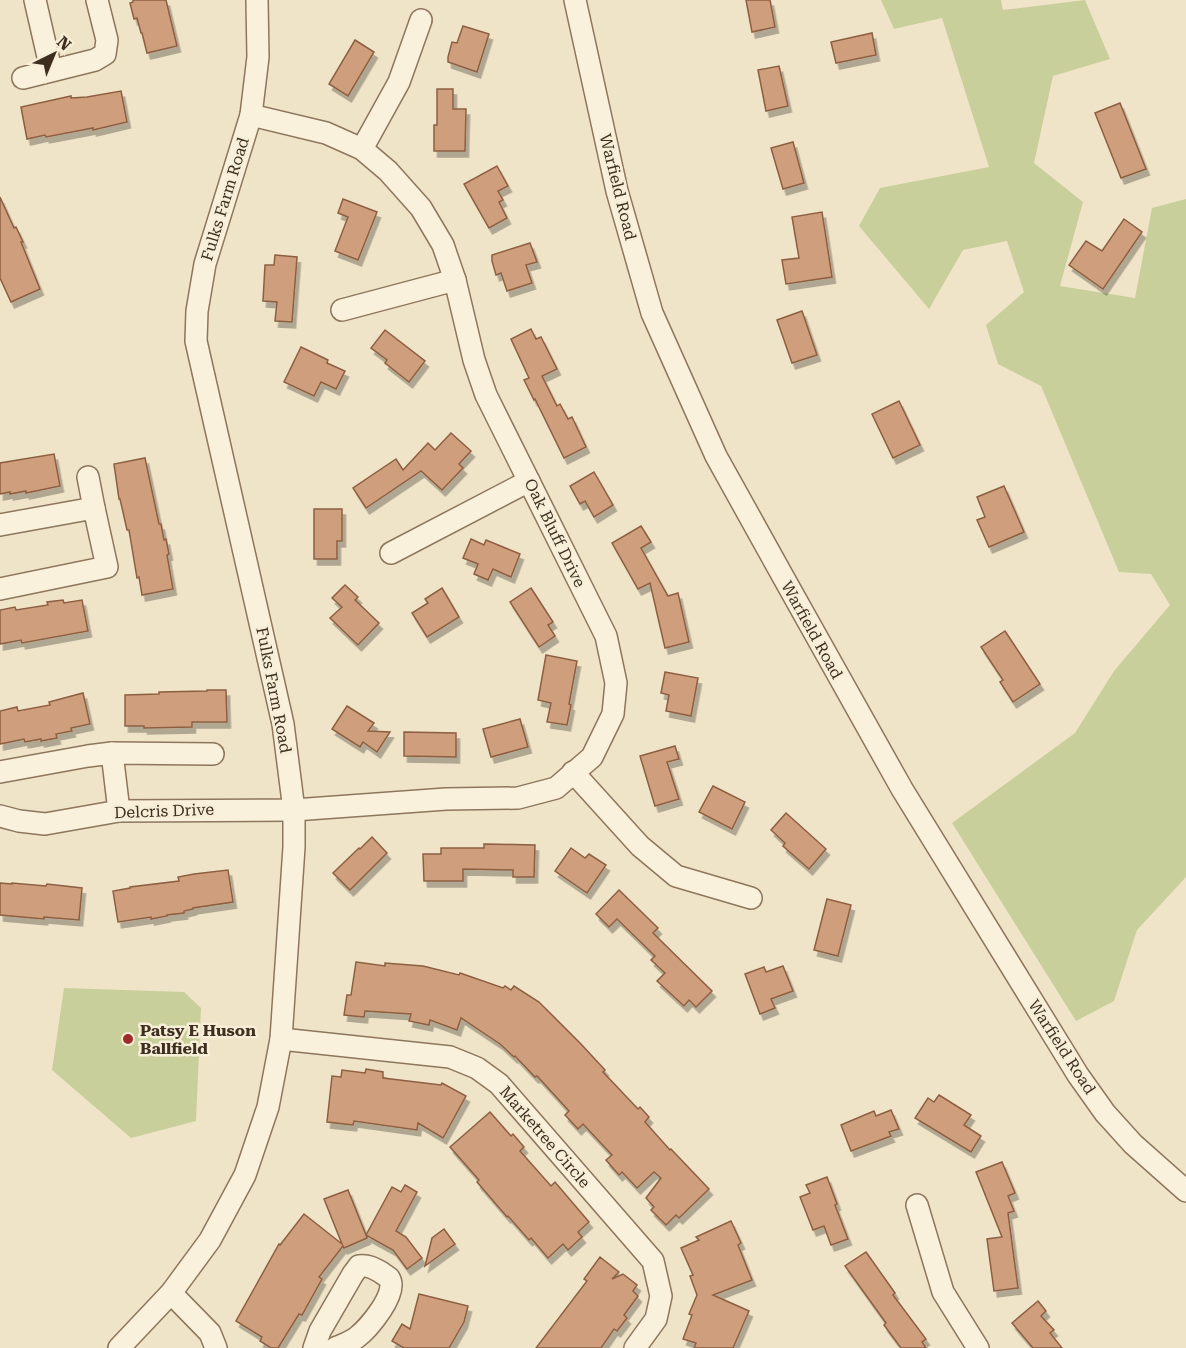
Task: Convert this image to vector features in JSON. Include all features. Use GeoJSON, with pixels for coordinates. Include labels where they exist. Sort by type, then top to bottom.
{"type":"FeatureCollection","features":[{"type":"Feature","properties":{"kind":"street"},"geometry":{"type":"LineString","coordinates":[[35,0],[51,70]]}},
{"type":"Feature","properties":{"kind":"street"},"geometry":{"type":"LineString","coordinates":[[23,78],[95,60],[105,54],[107,40],[97,0]]}},
{"type":"Feature","properties":{"kind":"street","name":"Fulks Farm Road"},"geometry":{"type":"LineString","coordinates":[[119,1348],[171,1293],[210,1240],[245,1175],[268,1107],[281,1039],[294,847],[294,810],[283,724],[196,341],[197,311],[205,264],[251,115],[258,57],[257,0]]}},
{"type":"Feature","properties":{"kind":"street","name":"Warfield Road"},"geometry":{"type":"LineString","coordinates":[[575,0],[617,191],[652,313],[717,456],[902,789],[1078,1075],[1105,1113],[1133,1144],[1186,1191]]}},
{"type":"Feature","properties":{"kind":"street"},"geometry":{"type":"LineString","coordinates":[[362,149],[399,81],[421,20]]}},
{"type":"Feature","properties":{"kind":"street","name":"Oak Bluff Drive"},"geometry":{"type":"LineString","coordinates":[[251,115],[326,133],[362,149],[388,171],[421,208],[443,245],[455,280],[474,360],[486,395],[606,636],[616,683],[613,714],[592,757],[556,788],[518,798],[446,799],[294,810]]}},
{"type":"Feature","properties":{"kind":"street"},"geometry":{"type":"LineString","coordinates":[[342,310],[455,280]]}},
{"type":"Feature","properties":{"kind":"street"},"geometry":{"type":"LineString","coordinates":[[0,589],[107,567],[88,477]]}},
{"type":"Feature","properties":{"kind":"street"},"geometry":{"type":"LineString","coordinates":[[391,553],[529,481]]}},
{"type":"Feature","properties":{"kind":"street"},"geometry":{"type":"LineString","coordinates":[[0,525],[94,508]]}},
{"type":"Feature","properties":{"kind":"street"},"geometry":{"type":"LineString","coordinates":[[0,772],[112,753],[213,754]]}},
{"type":"Feature","properties":{"kind":"street"},"geometry":{"type":"LineString","coordinates":[[112,753],[119,811]]}},
{"type":"Feature","properties":{"kind":"street"},"geometry":{"type":"LineString","coordinates":[[573,772],[640,846],[676,876],[750,898]]}},
{"type":"Feature","properties":{"kind":"street","name":"Delcris Drive"},"geometry":{"type":"LineString","coordinates":[[0,816],[45,824],[119,811],[294,810]]}},
{"type":"Feature","properties":{"kind":"street","name":"Marketree Circle"},"geometry":{"type":"LineString","coordinates":[[281,1039],[450,1057],[477,1068],[499,1084],[653,1261],[661,1296],[656,1319],[635,1348]]}},
{"type":"Feature","properties":{"kind":"street"},"geometry":{"type":"LineString","coordinates":[[917,1205],[943,1292],[978,1348]]}},
{"type":"Feature","properties":{"kind":"street"},"geometry":{"type":"LineString","coordinates":[[314,1348],[320,1331],[359,1266],[367,1266],[389,1278],[390,1294],[368,1327],[346,1344],[335,1348]]}},
{"type":"Feature","properties":{"kind":"street"},"geometry":{"type":"LineString","coordinates":[[171,1293],[210,1333],[216,1348]]}},
{"type":"Feature","properties":{"kind":"green space"},"geometry":{"type":"Polygon","coordinates":[[[881,0],[1001,0],[1003,10],[1085,0],[1110,59],[1053,76],[1034,163],[1083,202],[1060,286],[1135,298],[1152,208],[1186,199],[1186,877],[1137,930],[1114,1001],[1076,1021],[952,823],[1075,733],[1114,671],[1170,605],[1151,574],[1119,572],[1041,386],[998,364],[986,325],[1024,292],[1007,241],[963,250],[929,309],[859,226],[880,188],[989,167],[942,18],[894,29],[881,0]]]}},
{"type":"Feature","properties":{"kind":"green space","name":"Patsy E Huson Ballfield"},"geometry":{"type":"Polygon","coordinates":[[[64,988],[184,992],[201,1008],[196,1121],[131,1138],[52,1070],[64,988]]]}},
{"type":"Feature","properties":{"kind":"building"},"geometry":{"type":"Polygon","coordinates":[[[133,0],[166,0],[177,46],[147,53],[137,18],[134,19],[130,3],[133,0]]]}},
{"type":"Feature","properties":{"kind":"building"},"geometry":{"type":"Polygon","coordinates":[[[746,0],[770,0],[775,27],[752,32],[746,0]]]}},
{"type":"Feature","properties":{"kind":"building"},"geometry":{"type":"Polygon","coordinates":[[[463,26],[489,34],[477,72],[448,62],[452,42],[457,43],[463,26]]]}},
{"type":"Feature","properties":{"kind":"building"},"geometry":{"type":"Polygon","coordinates":[[[872,33],[876,55],[836,63],[831,42],[872,33]]]}},
{"type":"Feature","properties":{"kind":"building"},"geometry":{"type":"Polygon","coordinates":[[[355,40],[374,52],[348,96],[329,84],[355,40]]]}},
{"type":"Feature","properties":{"kind":"building"},"geometry":{"type":"Polygon","coordinates":[[[779,66],[788,106],[766,111],[758,70],[779,66]]]}},
{"type":"Feature","properties":{"kind":"building"},"geometry":{"type":"Polygon","coordinates":[[[437,89],[453,89],[453,109],[466,109],[465,151],[434,151],[437,89]]]}},
{"type":"Feature","properties":{"kind":"building"},"geometry":{"type":"Polygon","coordinates":[[[121,91],[127,122],[93,130],[93,128],[27,139],[21,107],[71,96],[71,98],[87,97],[121,91]]]}},
{"type":"Feature","properties":{"kind":"building"},"geometry":{"type":"Polygon","coordinates":[[[1120,103],[1146,169],[1121,178],[1095,113],[1120,103]]]}},
{"type":"Feature","properties":{"kind":"building"},"geometry":{"type":"Polygon","coordinates":[[[793,142],[804,183],[783,189],[771,148],[793,142]]]}},
{"type":"Feature","properties":{"kind":"building"},"geometry":{"type":"Polygon","coordinates":[[[497,166],[508,186],[498,191],[503,200],[499,202],[507,218],[489,228],[464,184],[497,166]]]}},
{"type":"Feature","properties":{"kind":"building"},"geometry":{"type":"Polygon","coordinates":[[[0,197],[23,242],[21,242],[40,289],[11,302],[0,278],[0,197]]]}},
{"type":"Feature","properties":{"kind":"building"},"geometry":{"type":"Polygon","coordinates":[[[343,199],[377,212],[358,260],[335,251],[348,217],[338,213],[343,199]]]}},
{"type":"Feature","properties":{"kind":"building"},"geometry":{"type":"Polygon","coordinates":[[[822,212],[832,277],[786,284],[782,260],[799,258],[792,217],[822,212]]]}},
{"type":"Feature","properties":{"kind":"building"},"geometry":{"type":"Polygon","coordinates":[[[1124,219],[1142,232],[1103,289],[1069,265],[1086,241],[1102,251],[1124,219]]]}},
{"type":"Feature","properties":{"kind":"building"},"geometry":{"type":"Polygon","coordinates":[[[530,243],[537,262],[526,265],[532,283],[507,291],[501,273],[496,275],[492,255],[530,243]]]}},
{"type":"Feature","properties":{"kind":"building"},"geometry":{"type":"Polygon","coordinates":[[[275,255],[297,257],[292,322],[275,321],[277,302],[263,301],[265,265],[274,265],[275,255]]]}},
{"type":"Feature","properties":{"kind":"building"},"geometry":{"type":"Polygon","coordinates":[[[802,311],[817,355],[792,363],[777,320],[802,311]]]}},
{"type":"Feature","properties":{"kind":"building"},"geometry":{"type":"Polygon","coordinates":[[[531,329],[536,339],[541,337],[557,369],[542,376],[557,406],[560,404],[568,419],[572,417],[586,447],[564,458],[524,380],[529,378],[511,339],[531,329]]]}},
{"type":"Feature","properties":{"kind":"building"},"geometry":{"type":"Polygon","coordinates":[[[385,330],[425,361],[409,382],[385,363],[387,360],[371,348],[385,330]]]}},
{"type":"Feature","properties":{"kind":"building"},"geometry":{"type":"Polygon","coordinates":[[[301,347],[345,371],[336,389],[321,382],[314,396],[284,382],[301,347]]]}},
{"type":"Feature","properties":{"kind":"building"},"geometry":{"type":"Polygon","coordinates":[[[899,401],[920,445],[893,458],[872,414],[899,401]]]}},
{"type":"Feature","properties":{"kind":"building"},"geometry":{"type":"Polygon","coordinates":[[[451,433],[471,451],[459,464],[463,468],[442,490],[421,471],[366,508],[353,488],[396,459],[403,470],[428,443],[435,450],[451,433]]]}},
{"type":"Feature","properties":{"kind":"building"},"geometry":{"type":"Polygon","coordinates":[[[54,454],[60,486],[26,493],[26,491],[0,494],[0,463],[54,454]]]}},
{"type":"Feature","properties":{"kind":"building"},"geometry":{"type":"Polygon","coordinates":[[[145,458],[159,524],[161,524],[164,540],[166,539],[173,589],[142,595],[129,530],[127,530],[119,499],[114,464],[145,458]]]}},
{"type":"Feature","properties":{"kind":"building"},"geometry":{"type":"Polygon","coordinates":[[[594,472],[613,505],[594,517],[585,501],[580,504],[570,486],[594,472]]]}},
{"type":"Feature","properties":{"kind":"building"},"geometry":{"type":"Polygon","coordinates":[[[1004,486],[1024,532],[989,547],[977,520],[985,517],[977,497],[1004,486]]]}},
{"type":"Feature","properties":{"kind":"building"},"geometry":{"type":"Polygon","coordinates":[[[314,509],[342,509],[342,541],[337,541],[337,559],[314,559],[314,509]]]}},
{"type":"Feature","properties":{"kind":"building"},"geometry":{"type":"Polygon","coordinates":[[[641,526],[651,542],[641,548],[668,596],[678,593],[689,642],[665,648],[650,583],[638,589],[612,543],[641,526]]]}},
{"type":"Feature","properties":{"kind":"building"},"geometry":{"type":"Polygon","coordinates":[[[471,539],[484,545],[486,540],[520,554],[511,577],[493,569],[488,580],[474,574],[478,564],[463,558],[471,539]]]}},
{"type":"Feature","properties":{"kind":"building"},"geometry":{"type":"Polygon","coordinates":[[[345,585],[358,597],[355,600],[379,623],[358,645],[330,618],[342,607],[332,598],[345,585]]]}},
{"type":"Feature","properties":{"kind":"building"},"geometry":{"type":"Polygon","coordinates":[[[442,588],[459,617],[427,637],[412,613],[428,603],[425,599],[442,588]]]}},
{"type":"Feature","properties":{"kind":"building"},"geometry":{"type":"Polygon","coordinates":[[[531,588],[553,622],[548,625],[555,636],[539,647],[510,602],[531,588]]]}},
{"type":"Feature","properties":{"kind":"building"},"geometry":{"type":"Polygon","coordinates":[[[63,600],[64,603],[82,600],[88,631],[22,643],[21,640],[0,644],[0,610],[48,605],[47,602],[63,600]]]}},
{"type":"Feature","properties":{"kind":"building"},"geometry":{"type":"Polygon","coordinates":[[[1005,631],[1040,684],[1013,702],[1000,682],[1003,680],[981,647],[1005,631]]]}},
{"type":"Feature","properties":{"kind":"building"},"geometry":{"type":"Polygon","coordinates":[[[546,655],[577,661],[567,725],[547,722],[551,703],[538,700],[546,655]]]}},
{"type":"Feature","properties":{"kind":"building"},"geometry":{"type":"Polygon","coordinates":[[[665,672],[698,678],[691,716],[666,711],[669,695],[661,693],[665,672]]]}},
{"type":"Feature","properties":{"kind":"building"},"geometry":{"type":"Polygon","coordinates":[[[226,690],[227,722],[192,722],[192,727],[125,726],[125,695],[226,690]]]}},
{"type":"Feature","properties":{"kind":"building"},"geometry":{"type":"Polygon","coordinates":[[[83,693],[90,724],[56,734],[57,738],[25,742],[24,739],[0,744],[0,711],[17,707],[18,711],[50,705],[49,702],[83,693]]]}},
{"type":"Feature","properties":{"kind":"building"},"geometry":{"type":"Polygon","coordinates":[[[347,706],[374,723],[368,731],[390,732],[377,752],[363,742],[360,747],[332,729],[347,706]]]}},
{"type":"Feature","properties":{"kind":"building"},"geometry":{"type":"Polygon","coordinates":[[[520,719],[528,747],[491,757],[483,729],[520,719]]]}},
{"type":"Feature","properties":{"kind":"building"},"geometry":{"type":"Polygon","coordinates":[[[404,732],[456,733],[456,757],[404,756],[404,732]]]}},
{"type":"Feature","properties":{"kind":"building"},"geometry":{"type":"Polygon","coordinates":[[[675,746],[679,759],[667,762],[679,799],[655,806],[640,756],[675,746]]]}},
{"type":"Feature","properties":{"kind":"building"},"geometry":{"type":"Polygon","coordinates":[[[713,786],[745,802],[732,829],[699,812],[713,786]]]}},
{"type":"Feature","properties":{"kind":"building"},"geometry":{"type":"Polygon","coordinates":[[[786,813],[826,849],[809,869],[783,846],[785,843],[771,830],[786,813]]]}},
{"type":"Feature","properties":{"kind":"building"},"geometry":{"type":"Polygon","coordinates":[[[372,837],[387,853],[350,890],[333,873],[372,837]]]}},
{"type":"Feature","properties":{"kind":"building"},"geometry":{"type":"Polygon","coordinates":[[[484,844],[535,845],[534,877],[513,877],[513,870],[463,869],[463,881],[424,881],[423,854],[441,854],[441,848],[484,848],[484,844]]]}},
{"type":"Feature","properties":{"kind":"building"},"geometry":{"type":"Polygon","coordinates":[[[571,848],[585,858],[589,854],[606,865],[587,893],[555,871],[571,848]]]}},
{"type":"Feature","properties":{"kind":"building"},"geometry":{"type":"Polygon","coordinates":[[[228,870],[233,902],[193,908],[184,913],[151,919],[151,917],[118,922],[113,891],[179,881],[178,877],[194,874],[228,870]]]}},
{"type":"Feature","properties":{"kind":"building"},"geometry":{"type":"Polygon","coordinates":[[[0,883],[46,886],[47,884],[82,888],[79,920],[0,915],[0,883]]]}},
{"type":"Feature","properties":{"kind":"building"},"geometry":{"type":"Polygon","coordinates":[[[619,890],[658,928],[653,933],[712,991],[696,1007],[689,1000],[684,1006],[657,981],[665,973],[651,960],[655,956],[617,919],[609,927],[596,914],[619,890]]]}},
{"type":"Feature","properties":{"kind":"building"},"geometry":{"type":"Polygon","coordinates":[[[827,899],[851,905],[838,956],[814,950],[827,899]]]}},
{"type":"Feature","properties":{"kind":"building"},"geometry":{"type":"Polygon","coordinates":[[[356,962],[385,966],[385,963],[423,966],[459,975],[460,973],[503,988],[505,986],[511,990],[514,986],[539,1002],[605,1070],[603,1072],[638,1109],[640,1107],[649,1117],[645,1122],[709,1189],[679,1218],[676,1215],[666,1225],[651,1210],[654,1207],[646,1198],[661,1178],[654,1172],[637,1188],[622,1172],[619,1175],[606,1160],[612,1155],[583,1124],[578,1129],[565,1115],[569,1111],[537,1076],[535,1077],[500,1044],[461,1018],[457,1030],[430,1020],[429,1025],[409,1021],[411,1014],[365,1011],[364,1017],[344,1015],[347,995],[351,995],[356,962]]]}},
{"type":"Feature","properties":{"kind":"building"},"geometry":{"type":"Polygon","coordinates":[[[783,966],[793,991],[771,999],[775,1008],[760,1014],[745,974],[764,967],[766,972],[783,966]]]}},
{"type":"Feature","properties":{"kind":"building"},"geometry":{"type":"Polygon","coordinates":[[[366,1069],[383,1072],[383,1078],[441,1085],[442,1083],[466,1096],[443,1138],[418,1123],[417,1130],[354,1121],[353,1125],[327,1122],[332,1076],[341,1077],[342,1070],[365,1073],[366,1069]]]}},
{"type":"Feature","properties":{"kind":"building"},"geometry":{"type":"Polygon","coordinates":[[[939,1095],[971,1115],[964,1125],[981,1136],[971,1152],[915,1118],[928,1098],[934,1102],[939,1095]]]}},
{"type":"Feature","properties":{"kind":"building"},"geometry":{"type":"Polygon","coordinates":[[[891,1110],[899,1129],[889,1132],[891,1136],[851,1151],[841,1125],[874,1111],[876,1116],[891,1110]]]}},
{"type":"Feature","properties":{"kind":"building"},"geometry":{"type":"Polygon","coordinates":[[[490,1112],[524,1147],[520,1151],[551,1186],[555,1182],[589,1222],[578,1232],[582,1237],[568,1250],[563,1244],[548,1258],[531,1238],[529,1240],[507,1217],[450,1147],[490,1112]]]}},
{"type":"Feature","properties":{"kind":"building"},"geometry":{"type":"Polygon","coordinates":[[[1002,1162],[1015,1193],[1008,1196],[1014,1211],[1008,1213],[1018,1288],[994,1291],[987,1239],[1002,1237],[976,1172],[1002,1162]]]}},
{"type":"Feature","properties":{"kind":"building"},"geometry":{"type":"Polygon","coordinates":[[[827,1177],[848,1239],[831,1245],[824,1226],[813,1230],[800,1197],[810,1193],[806,1185],[827,1177]]]}},
{"type":"Feature","properties":{"kind":"building"},"geometry":{"type":"Polygon","coordinates":[[[405,1185],[417,1192],[396,1231],[406,1237],[422,1258],[407,1269],[393,1250],[366,1235],[392,1187],[401,1192],[405,1185]]]}},
{"type":"Feature","properties":{"kind":"building"},"geometry":{"type":"Polygon","coordinates":[[[348,1190],[367,1238],[344,1248],[343,1246],[319,1277],[322,1279],[302,1315],[299,1314],[278,1348],[271,1348],[260,1341],[262,1337],[236,1321],[279,1244],[304,1214],[342,1244],[324,1199],[348,1190]]]}},
{"type":"Feature","properties":{"kind":"building"},"geometry":{"type":"Polygon","coordinates":[[[731,1221],[741,1243],[738,1245],[752,1280],[713,1295],[749,1311],[733,1348],[694,1348],[696,1343],[683,1339],[692,1315],[689,1314],[697,1295],[690,1276],[693,1275],[681,1248],[699,1240],[696,1237],[731,1221]]]}},
{"type":"Feature","properties":{"kind":"building"},"geometry":{"type":"Polygon","coordinates":[[[444,1229],[455,1244],[425,1266],[432,1238],[444,1229]]]}},
{"type":"Feature","properties":{"kind":"building"},"geometry":{"type":"Polygon","coordinates":[[[866,1252],[895,1293],[893,1295],[926,1339],[922,1342],[926,1348],[901,1348],[845,1266],[866,1252]]]}},
{"type":"Feature","properties":{"kind":"building"},"geometry":{"type":"Polygon","coordinates":[[[600,1257],[619,1272],[612,1279],[623,1274],[637,1285],[633,1291],[638,1296],[624,1315],[627,1318],[617,1331],[614,1329],[601,1348],[536,1348],[587,1281],[584,1279],[600,1257]]]}},
{"type":"Feature","properties":{"kind":"building"},"geometry":{"type":"Polygon","coordinates":[[[419,1294],[468,1306],[464,1322],[449,1348],[404,1348],[392,1341],[402,1324],[410,1329],[419,1294]]]}},
{"type":"Feature","properties":{"kind":"building"},"geometry":{"type":"Polygon","coordinates":[[[1038,1301],[1046,1311],[1041,1316],[1054,1330],[1050,1333],[1062,1348],[1033,1348],[1012,1323],[1038,1301]]]}},
{"type":"Feature","properties":{"kind":"place","name":"Patsy E Huson Ballfield"},"geometry":{"type":"Point","coordinates":[128,1039]}}]}
